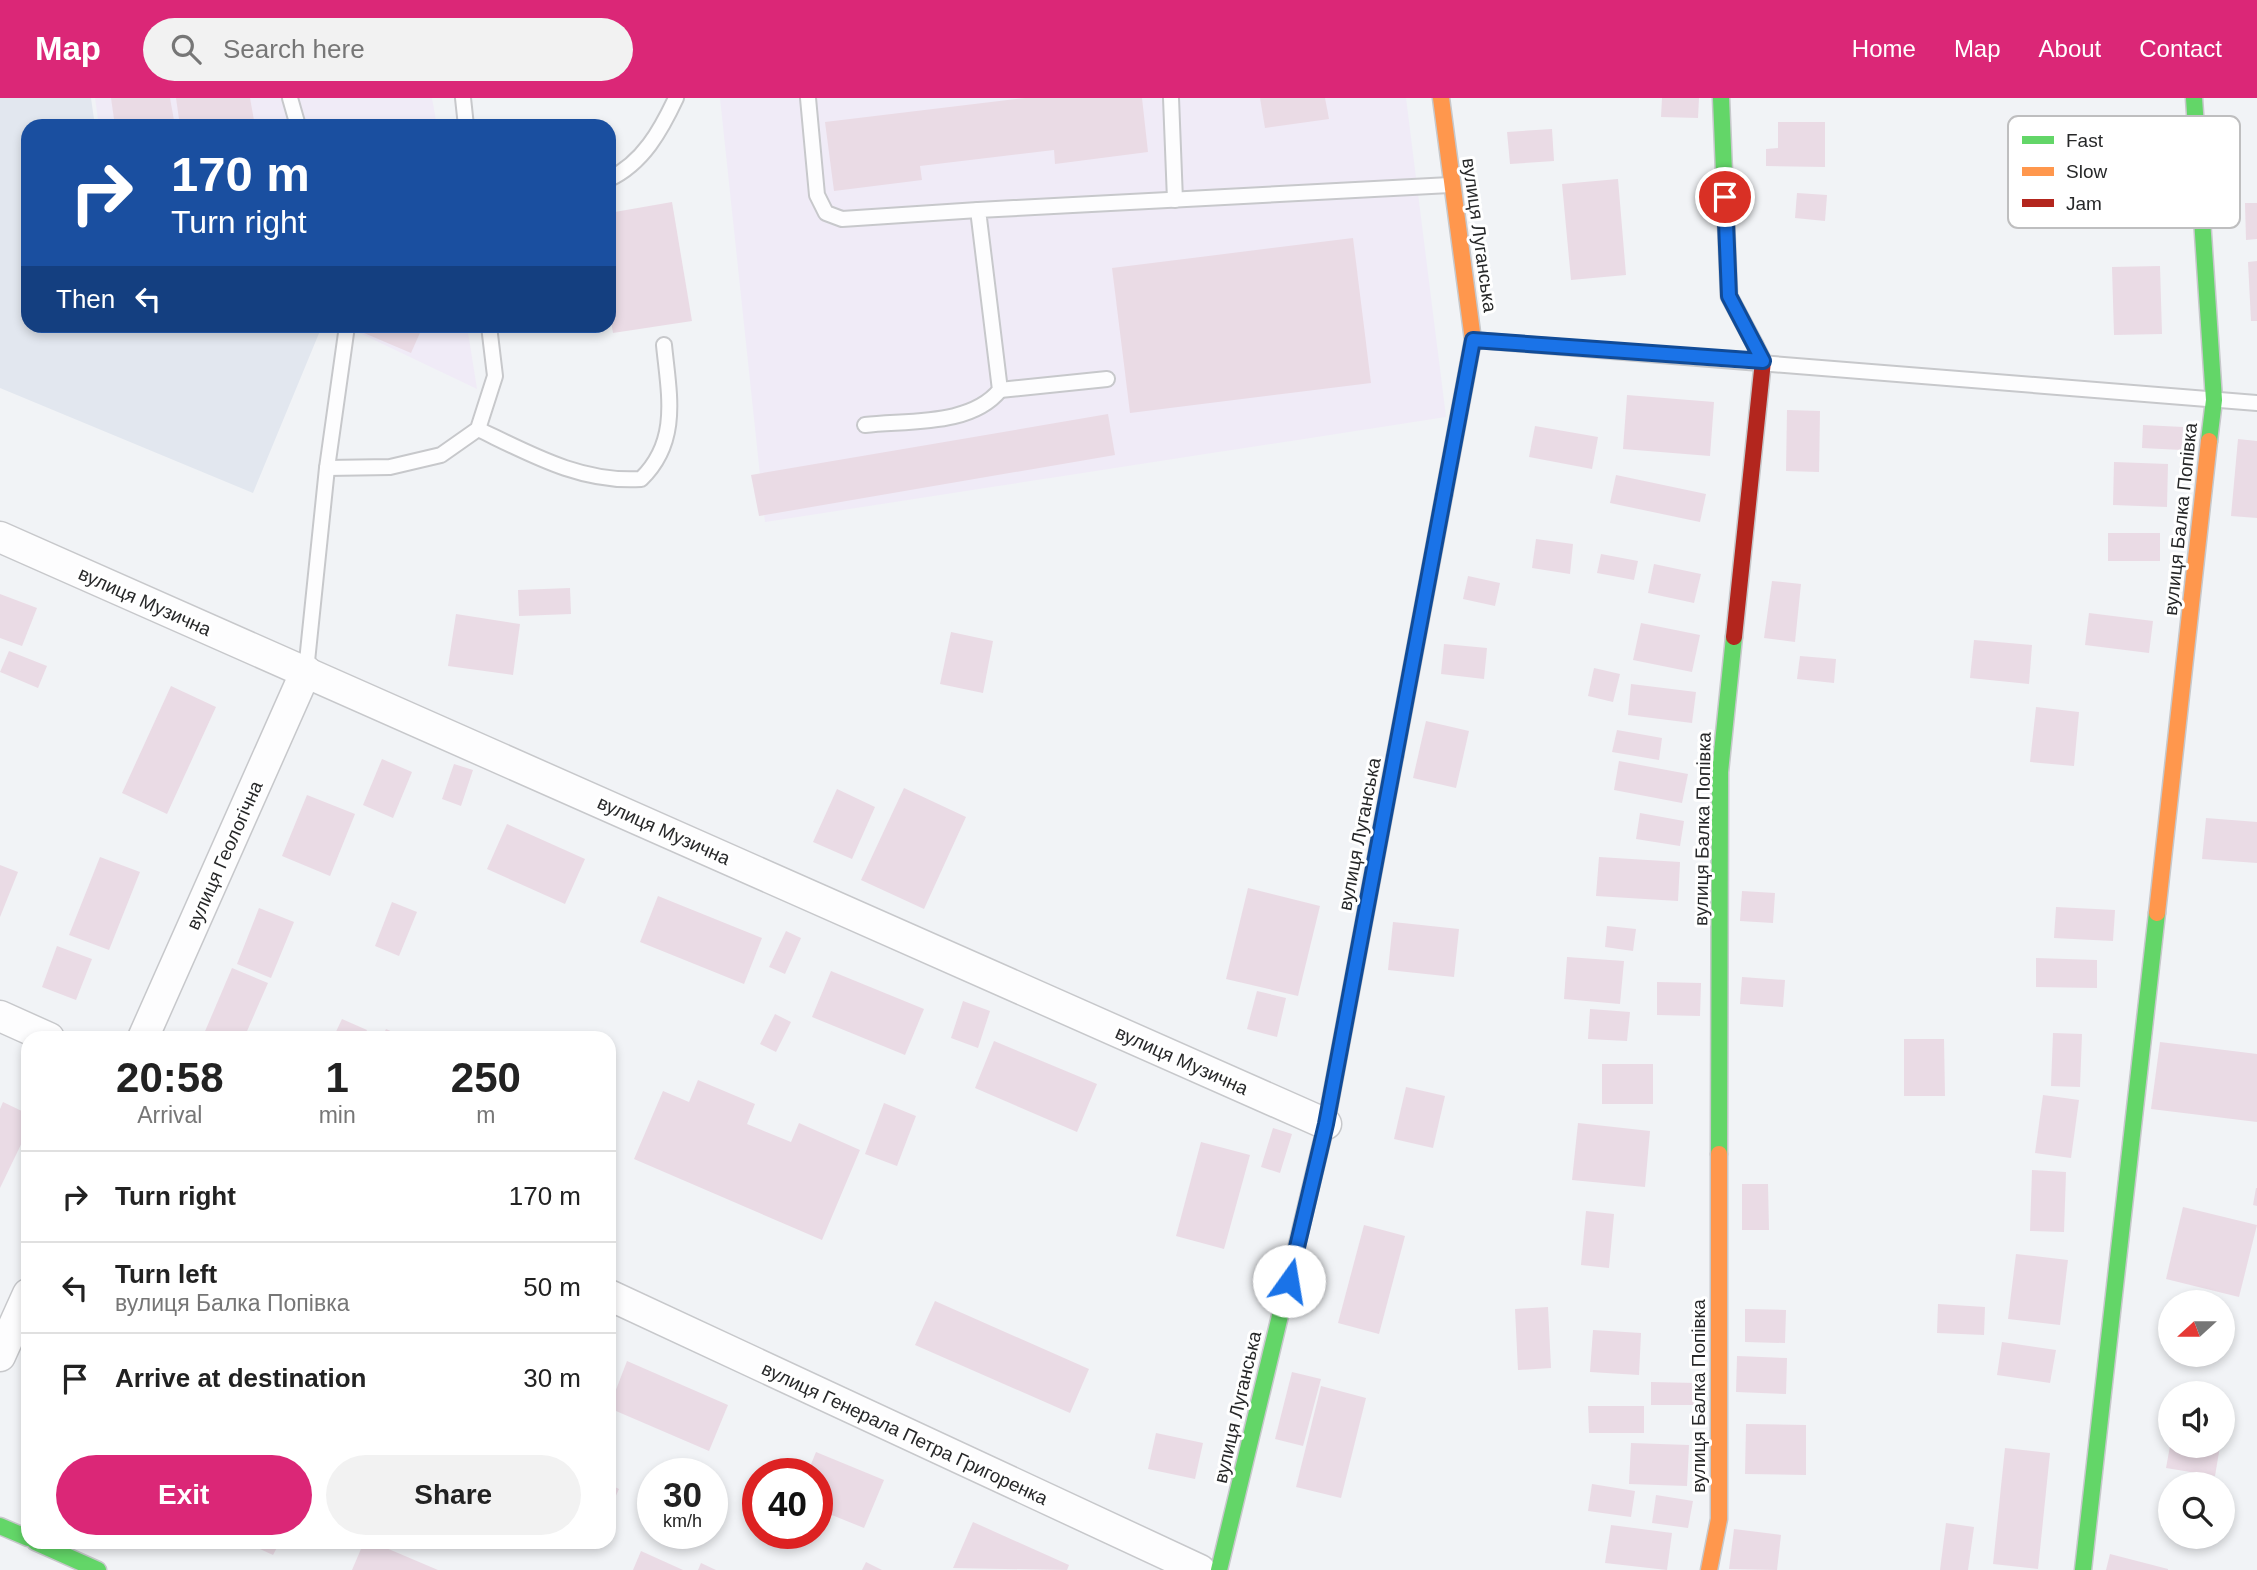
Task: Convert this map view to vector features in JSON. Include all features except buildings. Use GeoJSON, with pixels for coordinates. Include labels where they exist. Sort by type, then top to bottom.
{"type":"FeatureCollection","features":[{"type":"Feature","properties":{"kind":"street","name":"вулиця Луганська"},"geometry":{"type":"LineString","coordinates":[[1219,1570],[1326,1124],[1473,340],[1441,98]]}},
{"type":"Feature","properties":{"kind":"street"},"geometry":{"type":"LineString","coordinates":[[1721,98],[1729,296],[1763,361]]}},
{"type":"Feature","properties":{"kind":"street","name":"вулиця Балка Попівка"},"geometry":{"type":"LineString","coordinates":[[2194,98],[2195,116]]}},
{"type":"Feature","properties":{"kind":"street","name":"вулиця Балка Попівка"},"geometry":{"type":"LineString","coordinates":[[2083,1570],[2214,400],[2203,228]]}},
{"type":"Feature","properties":{"kind":"street","name":"вулиця Балка Попівка"},"geometry":{"type":"LineString","coordinates":[[1709,1570],[1719,1519],[1720,772],[1763,361]]}},
{"type":"Feature","properties":{"kind":"street","name":"вулиця Музична"},"geometry":{"type":"LineString","coordinates":[[0,537],[1326,1124]]}},
{"type":"Feature","properties":{"kind":"street","name":"вулиця Геологічна"},"geometry":{"type":"LineString","coordinates":[[146,1031],[306,671]]}},
{"type":"Feature","properties":{"kind":"street"},"geometry":{"type":"LineString","coordinates":[[0,1016],[34,1031]]}},
{"type":"Feature","properties":{"kind":"street","name":"вулиця Генерала Петра Григоренка"},"geometry":{"type":"LineString","coordinates":[[616,1298],[1200,1570]]}},
{"type":"Feature","properties":{"kind":"street"},"geometry":{"type":"LineString","coordinates":[[0,1356],[21,1310]]}},
{"type":"Feature","properties":{"kind":"street"},"geometry":{"type":"LineString","coordinates":[[0,1526],[21,1535]]}},
{"type":"Feature","properties":{"kind":"street"},"geometry":{"type":"LineString","coordinates":[[51,1549],[98,1570]]}},
{"type":"Feature","properties":{"kind":"lane"},"geometry":{"type":"LineString","coordinates":[[290,98],[296,119]]}},
{"type":"Feature","properties":{"kind":"lane"},"geometry":{"type":"LineString","coordinates":[[463,98],[465,119]]}},
{"type":"Feature","properties":{"kind":"lane"},"geometry":{"type":"LineString","coordinates":[[616,174],[639,158],[663,127],[676,98]]}},
{"type":"Feature","properties":{"kind":"lane"},"geometry":{"type":"LineString","coordinates":[[808,98],[817,194],[826,213],[842,219],[1452,185]]}},
{"type":"Feature","properties":{"kind":"lane"},"geometry":{"type":"LineString","coordinates":[[1171,98],[1175,200]]}},
{"type":"Feature","properties":{"kind":"lane"},"geometry":{"type":"LineString","coordinates":[[865,425],[968,414],[989,405],[1000,390],[978,210]]}},
{"type":"Feature","properties":{"kind":"lane"},"geometry":{"type":"LineString","coordinates":[[306,671],[327,468],[346,333]]}},
{"type":"Feature","properties":{"kind":"lane"},"geometry":{"type":"LineString","coordinates":[[327,468],[390,467],[441,456],[478,429],[495,376],[490,333]]}},
{"type":"Feature","properties":{"kind":"lane"},"geometry":{"type":"LineString","coordinates":[[1473,340],[1763,361],[2257,403]]}},
{"type":"Feature","properties":{"kind":"lane"},"geometry":{"type":"LineString","coordinates":[[478,429],[563,470],[624,480],[641,480],[656,465],[667,441],[671,409],[664,345]]}},
{"type":"Feature","properties":{"kind":"lane"},"geometry":{"type":"LineString","coordinates":[[1000,390],[1107,379]]}},
{"type":"Feature","properties":{"kind":"shaded area"},"geometry":{"type":"Polygon","coordinates":[[[0,98],[91,98],[94,119],[21,119],[21,333],[319,333],[253,493],[0,388],[0,98]]]}},
{"type":"Feature","properties":{"kind":"shaded area"},"geometry":{"type":"Polygon","coordinates":[[[95,98],[432,98],[436,119],[98,119],[95,98]]]}},
{"type":"Feature","properties":{"kind":"shaded area"},"geometry":{"type":"Polygon","coordinates":[[[720,98],[1406,98],[1446,417],[765,522],[720,98]]]}},
{"type":"Feature","properties":{"kind":"shaded area"},"geometry":{"type":"Polygon","coordinates":[[[360,333],[468,333],[477,389],[360,333]]]}},
{"type":"Feature","properties":{"kind":"traffic: fast"},"geometry":{"type":"LineString","coordinates":[[1721,98],[1729,296],[1755,345]]}},
{"type":"Feature","properties":{"kind":"traffic: fast"},"geometry":{"type":"LineString","coordinates":[[2194,98],[2195,116]]}},
{"type":"Feature","properties":{"kind":"traffic: fast"},"geometry":{"type":"LineString","coordinates":[[2203,228],[2214,400],[2209,441]]}},
{"type":"Feature","properties":{"kind":"traffic: fast"},"geometry":{"type":"LineString","coordinates":[[1719,1154],[1720,772],[1734,637]]}},
{"type":"Feature","properties":{"kind":"traffic: fast"},"geometry":{"type":"LineString","coordinates":[[1219,1570],[1326,1124],[1395,756]]}},
{"type":"Feature","properties":{"kind":"traffic: fast"},"geometry":{"type":"LineString","coordinates":[[2083,1570],[2157,913]]}},
{"type":"Feature","properties":{"kind":"traffic: fast"},"geometry":{"type":"LineString","coordinates":[[0,1526],[21,1535]]}},
{"type":"Feature","properties":{"kind":"traffic: fast"},"geometry":{"type":"LineString","coordinates":[[51,1549],[98,1570]]}},
{"type":"Feature","properties":{"kind":"traffic: slow"},"geometry":{"type":"LineString","coordinates":[[1441,98],[1473,340],[1444,495]]}},
{"type":"Feature","properties":{"kind":"traffic: slow"},"geometry":{"type":"LineString","coordinates":[[2157,913],[2209,441]]}},
{"type":"Feature","properties":{"kind":"traffic: slow"},"geometry":{"type":"LineString","coordinates":[[1709,1570],[1719,1519],[1719,1154]]}},
{"type":"Feature","properties":{"kind":"traffic: jam"},"geometry":{"type":"LineString","coordinates":[[1734,637],[1763,361],[1755,345]]}},
{"type":"Feature","properties":{"kind":"traffic: jam"},"geometry":{"type":"LineString","coordinates":[[1395,756],[1444,495]]}},
{"type":"Feature","properties":{"kind":"route"},"geometry":{"type":"LineString","coordinates":[[1289,1281],[1326,1124],[1473,340],[1763,361],[1729,296],[1725,197]]}}]}
